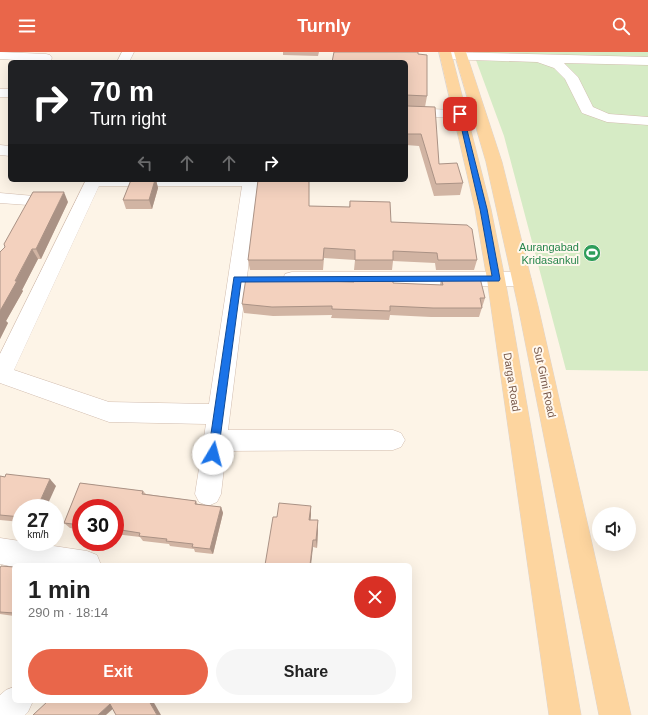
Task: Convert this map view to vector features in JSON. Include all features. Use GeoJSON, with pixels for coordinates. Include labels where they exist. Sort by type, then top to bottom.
{"type":"FeatureCollection","features":[{"type":"Feature","properties":{"kind":"main road","name":"Darga Road"},"geometry":{"type":"LineString","coordinates":[[453,54],[470,115],[483,209],[496,279],[565,715]]}},
{"type":"Feature","properties":{"kind":"main road","name":"Sut Girni Road"},"geometry":{"type":"LineString","coordinates":[[470,115],[494,162],[522,279],[615,715]]}},
{"type":"Feature","properties":{"kind":"street"},"geometry":{"type":"LineString","coordinates":[[453,54],[648,61]]}},
{"type":"Feature","properties":{"kind":"street"},"geometry":{"type":"LineString","coordinates":[[0,56],[46,57]]}},
{"type":"Feature","properties":{"kind":"street"},"geometry":{"type":"LineString","coordinates":[[533,58],[559,65],[571,76],[587,110],[607,118],[648,121]]}},
{"type":"Feature","properties":{"kind":"street"},"geometry":{"type":"LineString","coordinates":[[408,112],[470,115]]}},
{"type":"Feature","properties":{"kind":"street"},"geometry":{"type":"LineString","coordinates":[[93,182],[1,374],[109,412],[218,414]]}},
{"type":"Feature","properties":{"kind":"street"},"geometry":{"type":"LineString","coordinates":[[208,494],[218,414],[245,279],[251,182]]}},
{"type":"Feature","properties":{"kind":"street"},"geometry":{"type":"LineString","coordinates":[[0,198],[28,200]]}},
{"type":"Feature","properties":{"kind":"street"},"geometry":{"type":"LineString","coordinates":[[276,279],[522,279]]}},
{"type":"Feature","properties":{"kind":"street"},"geometry":{"type":"LineString","coordinates":[[215,441],[393,440]]}},
{"type":"Feature","properties":{"kind":"street"},"geometry":{"type":"LineString","coordinates":[[0,551],[75,563]]}},
{"type":"Feature","properties":{"kind":"street"},"geometry":{"type":"LineString","coordinates":[[2,715],[15,703]]}},
{"type":"Feature","properties":{"kind":"green space","name":"Aurangabad Kridasankul"},"geometry":{"type":"Polygon","coordinates":[[[473,52],[648,52],[648,371],[566,370],[504,136],[473,52]]]}},
{"type":"Feature","properties":{"kind":"building"},"geometry":{"type":"Polygon","coordinates":[[[334,52],[418,52],[418,54],[427,55],[427,96],[408,95],[408,60],[332,60],[334,52]]]}},
{"type":"Feature","properties":{"kind":"building"},"geometry":{"type":"Polygon","coordinates":[[[408,106],[435,107],[439,164],[457,163],[463,183],[436,184],[421,134],[408,134],[408,106]]]}},
{"type":"Feature","properties":{"kind":"building"},"geometry":{"type":"Polygon","coordinates":[[[130,182],[154,182],[149,200],[123,200],[130,182]]]}},
{"type":"Feature","properties":{"kind":"building"},"geometry":{"type":"Polygon","coordinates":[[[258,182],[309,182],[309,206],[350,207],[350,201],[390,202],[391,222],[467,225],[472,229],[477,260],[438,260],[437,253],[393,251],[393,260],[355,260],[355,250],[324,248],[323,260],[248,260],[258,182]]]}},
{"type":"Feature","properties":{"kind":"building"},"geometry":{"type":"Polygon","coordinates":[[[33,192],[64,192],[36,249],[32,249],[15,281],[17,281],[0,311],[0,252],[5,247],[4,244],[33,192]]]}},
{"type":"Feature","properties":{"kind":"building"},"geometry":{"type":"Polygon","coordinates":[[[246,278],[322,278],[322,281],[354,282],[354,278],[393,278],[393,283],[443,285],[441,278],[480,278],[485,298],[480,298],[482,308],[390,306],[390,311],[332,309],[332,306],[272,307],[242,304],[246,278]]]}},
{"type":"Feature","properties":{"kind":"building"},"geometry":{"type":"Polygon","coordinates":[[[6,474],[50,479],[41,499],[12,499],[12,516],[0,515],[0,476],[5,477],[6,474]]]}},
{"type":"Feature","properties":{"kind":"building"},"geometry":{"type":"Polygon","coordinates":[[[80,483],[143,491],[142,494],[196,501],[195,504],[221,507],[210,549],[192,547],[193,544],[166,541],[167,539],[139,536],[140,533],[124,530],[124,499],[74,499],[80,483]]]}},
{"type":"Feature","properties":{"kind":"building"},"geometry":{"type":"Polygon","coordinates":[[[72,503],[72,524],[64,523],[72,503]]]}},
{"type":"Feature","properties":{"kind":"building"},"geometry":{"type":"Polygon","coordinates":[[[279,503],[311,506],[309,520],[318,520],[316,540],[313,540],[310,563],[265,563],[273,517],[277,517],[279,503]]]}},
{"type":"Feature","properties":{"kind":"building"},"geometry":{"type":"Polygon","coordinates":[[[1,566],[12,567],[12,613],[0,612],[1,566]]]}},
{"type":"Feature","properties":{"kind":"building"},"geometry":{"type":"Polygon","coordinates":[[[46,703],[150,703],[157,715],[116,715],[110,704],[98,715],[33,715],[46,703]]]}},
{"type":"Feature","properties":{"kind":"place","name":"Aurangabad Kridasankul"},"geometry":{"type":"Point","coordinates":[592,253]}},
{"type":"Feature","properties":{"kind":"route"},"geometry":{"type":"LineString","coordinates":[[213,454],[237,279],[496,279],[483,209],[460,114]]}}]}
